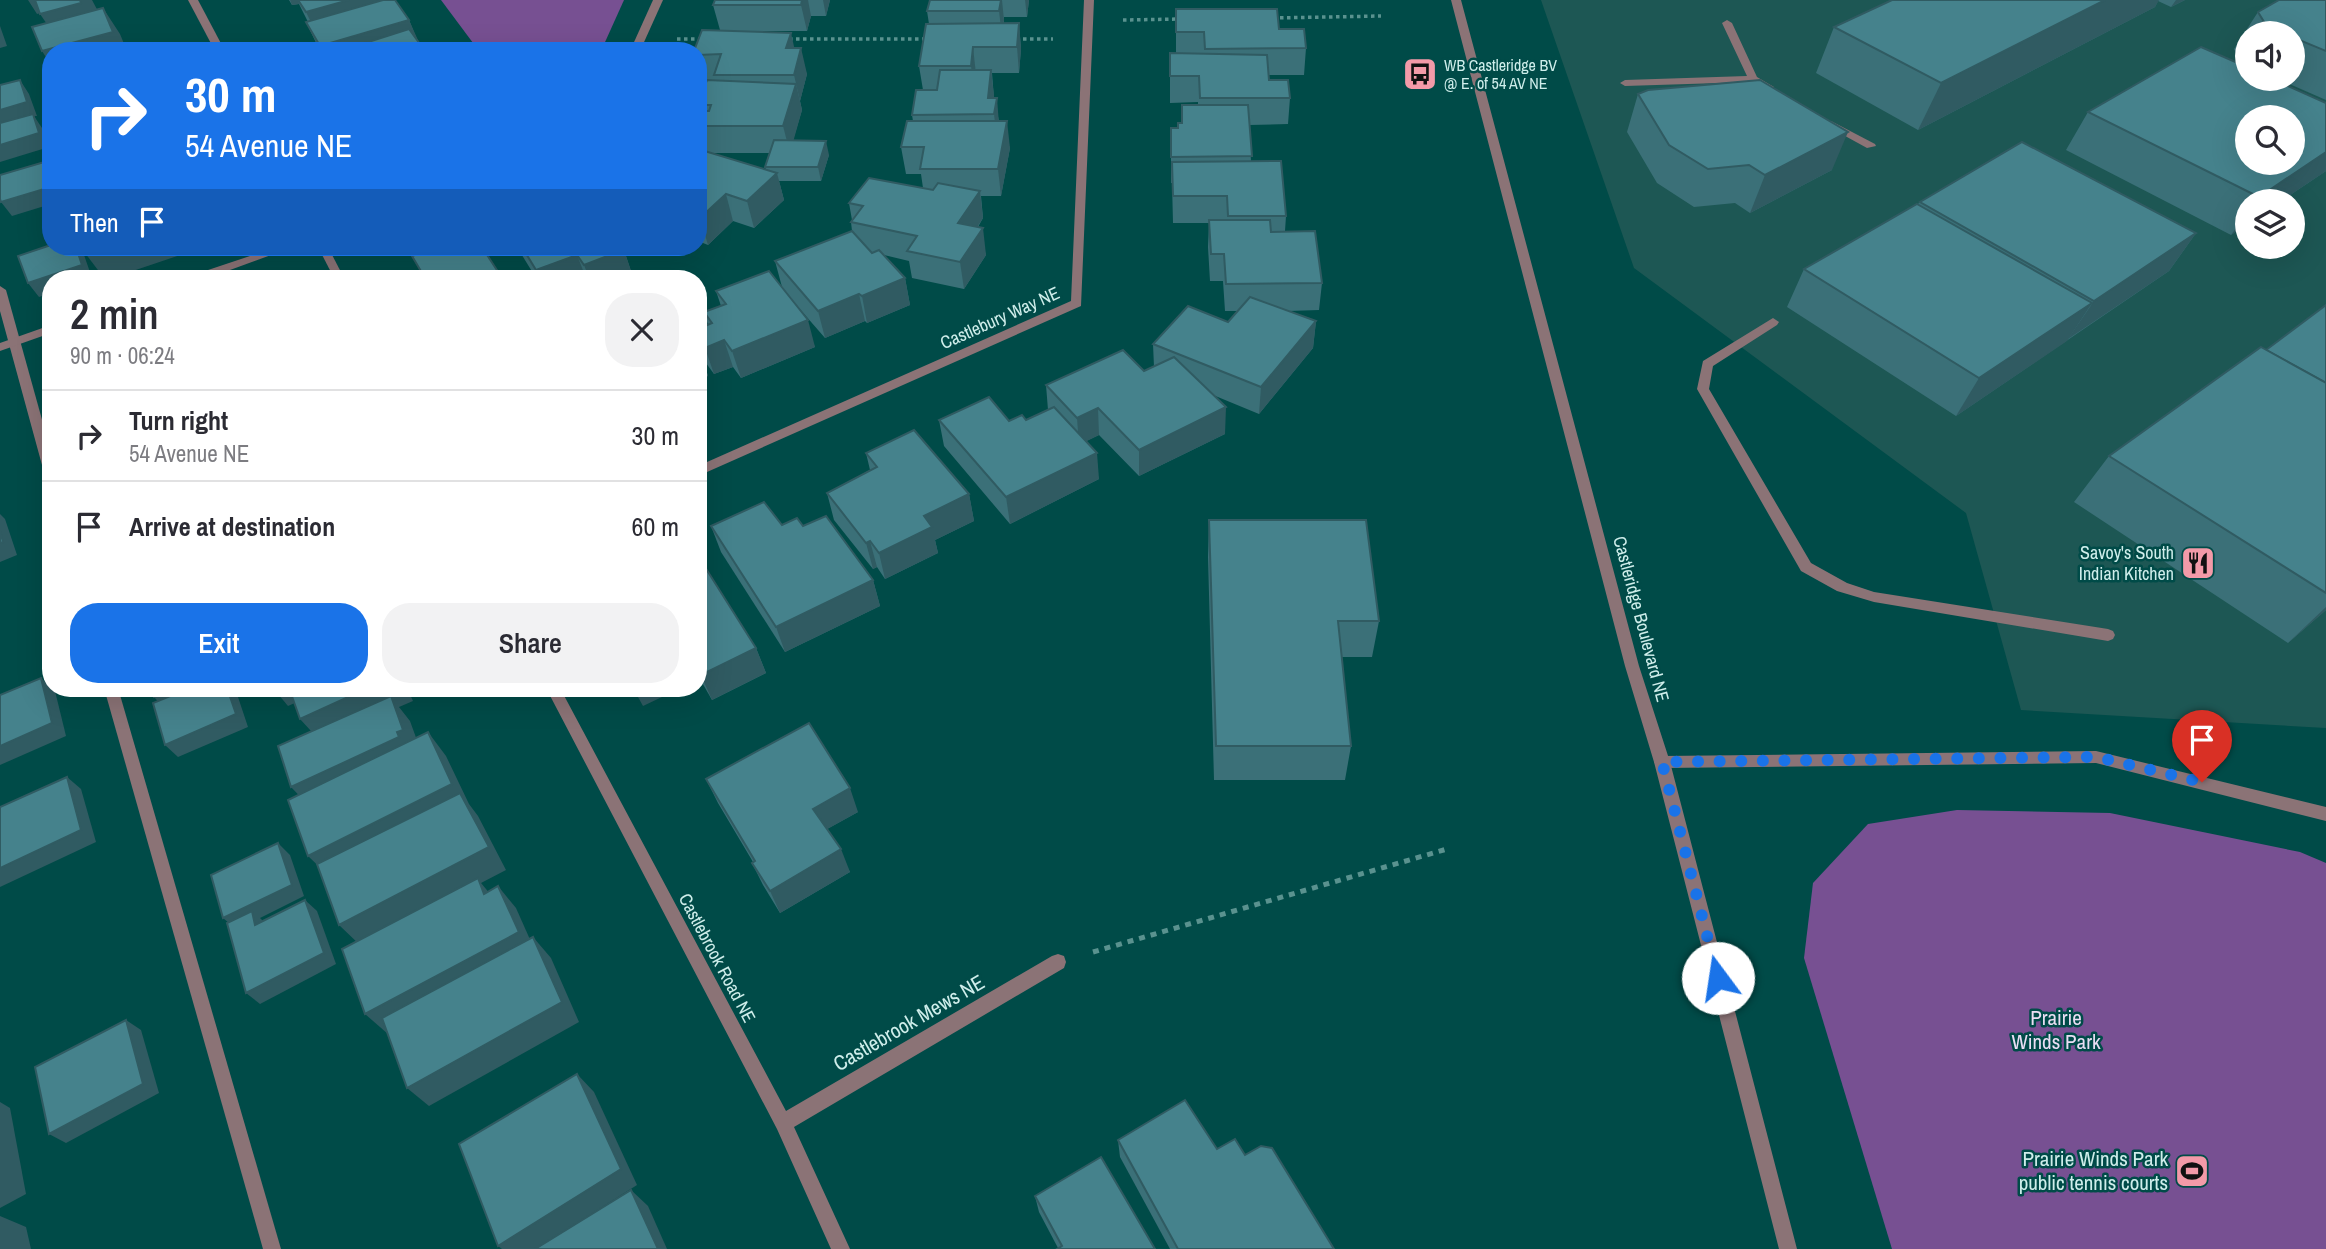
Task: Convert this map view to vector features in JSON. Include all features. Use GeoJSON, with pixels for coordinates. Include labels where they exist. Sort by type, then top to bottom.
{"type":"FeatureCollection","features":[{"type":"Feature","properties":{"kind":"street"},"geometry":{"type":"LineString","coordinates":[[193,0],[215,42]]}},
{"type":"Feature","properties":{"kind":"street"},"geometry":{"type":"LineString","coordinates":[[640,40],[658,0]]}},
{"type":"Feature","properties":{"kind":"street","name":"Castlebury Way NE"},"geometry":{"type":"LineString","coordinates":[[707,467],[1077,303],[1089,0]]}},
{"type":"Feature","properties":{"kind":"street","name":"Castleridge Boulevard NE"},"geometry":{"type":"LineString","coordinates":[[1455,0],[1632,666],[1662,762],[1788,1249]]}},
{"type":"Feature","properties":{"kind":"street"},"geometry":{"type":"LineString","coordinates":[[1727,23],[1753,79]]}},
{"type":"Feature","properties":{"kind":"street"},"geometry":{"type":"LineString","coordinates":[[1625,83],[1753,79],[1777,93]]}},
{"type":"Feature","properties":{"kind":"street"},"geometry":{"type":"LineString","coordinates":[[1824,120],[1871,146]]}},
{"type":"Feature","properties":{"kind":"street"},"geometry":{"type":"LineString","coordinates":[[220,270],[261,256]]}},
{"type":"Feature","properties":{"kind":"street"},"geometry":{"type":"LineString","coordinates":[[0,290],[6,345],[42,450]]}},
{"type":"Feature","properties":{"kind":"street"},"geometry":{"type":"LineString","coordinates":[[1773,322],[1707,364],[1703,389],[1806,567],[1842,587],[1874,597],[2108,635]]}},
{"type":"Feature","properties":{"kind":"street"},"geometry":{"type":"LineString","coordinates":[[6,345],[42,332]]}},
{"type":"Feature","properties":{"kind":"street"},"geometry":{"type":"LineString","coordinates":[[114,697],[272,1249]]}},
{"type":"Feature","properties":{"kind":"street","name":"Castlebrook Road NE"},"geometry":{"type":"LineString","coordinates":[[558,697],[783,1123],[841,1249]]}},
{"type":"Feature","properties":{"kind":"street"},"geometry":{"type":"LineString","coordinates":[[1662,762],[2096,757],[2326,814]]}},
{"type":"Feature","properties":{"kind":"street","name":"Castlebrook Mews NE"},"geometry":{"type":"LineString","coordinates":[[783,1123],[1058,962]]}},
{"type":"Feature","properties":{"kind":"path"},"geometry":{"type":"LineString","coordinates":[[1270,18],[1381,16]]}},
{"type":"Feature","properties":{"kind":"path"},"geometry":{"type":"LineString","coordinates":[[1088,20],[1186,19]]}},
{"type":"Feature","properties":{"kind":"path"},"geometry":{"type":"LineString","coordinates":[[640,40],[711,39]]}},
{"type":"Feature","properties":{"kind":"path"},"geometry":{"type":"LineString","coordinates":[[781,39],[935,39]]}},
{"type":"Feature","properties":{"kind":"path"},"geometry":{"type":"LineString","coordinates":[[1005,39],[1089,39]]}},
{"type":"Feature","properties":{"kind":"path"},"geometry":{"type":"LineString","coordinates":[[1058,962],[1447,849]]}},
{"type":"Feature","properties":{"kind":"shaded area"},"geometry":{"type":"Polygon","coordinates":[[[1541,0],[2326,0],[2326,728],[2021,710],[1966,513],[1634,268],[1541,0]]]}},
{"type":"Feature","properties":{"kind":"green space"},"geometry":{"type":"Polygon","coordinates":[[[441,0],[624,0],[605,42],[472,42],[441,0]]]}},
{"type":"Feature","properties":{"kind":"green space","name":"Prairie Winds Park"},"geometry":{"type":"Polygon","coordinates":[[[1957,810],[2110,813],[2300,852],[2326,863],[2326,1249],[1892,1249],[1804,958],[1813,883],[1868,824],[1957,810]]]}},
{"type":"Feature","properties":{"kind":"building"},"geometry":{"type":"Polygon","coordinates":[[[35,0],[80,0],[81,3],[40,14],[35,0]]]}},
{"type":"Feature","properties":{"kind":"building"},"geometry":{"type":"Polygon","coordinates":[[[298,0],[349,0],[306,12],[298,0]]]}},
{"type":"Feature","properties":{"kind":"building"},"geometry":{"type":"Polygon","coordinates":[[[383,0],[395,0],[409,20],[334,42],[318,42],[306,22],[383,0]]]}},
{"type":"Feature","properties":{"kind":"building"},"geometry":{"type":"Polygon","coordinates":[[[715,0],[802,0],[801,5],[713,5],[715,0]]]}},
{"type":"Feature","properties":{"kind":"building"},"geometry":{"type":"Polygon","coordinates":[[[930,0],[1001,0],[999,11],[927,11],[930,0]]]}},
{"type":"Feature","properties":{"kind":"building"},"geometry":{"type":"Polygon","coordinates":[[[1892,0],[2105,0],[1941,83],[1834,27],[1892,0]]]}},
{"type":"Feature","properties":{"kind":"building"},"geometry":{"type":"Polygon","coordinates":[[[2279,0],[2326,0],[2326,51],[2305,42],[2305,21],[2264,21],[2258,12],[2279,0]]]}},
{"type":"Feature","properties":{"kind":"building"},"geometry":{"type":"Polygon","coordinates":[[[103,8],[113,32],[76,42],[42,42],[42,51],[32,27],[103,8]]]}},
{"type":"Feature","properties":{"kind":"building"},"geometry":{"type":"Polygon","coordinates":[[[1176,9],[1277,9],[1279,29],[1304,29],[1306,48],[1205,49],[1204,32],[1176,32],[1176,9]]]}},
{"type":"Feature","properties":{"kind":"building"},"geometry":{"type":"Polygon","coordinates":[[[1019,23],[1017,47],[973,47],[971,66],[919,66],[926,24],[1019,23]]]}},
{"type":"Feature","properties":{"kind":"building"},"geometry":{"type":"Polygon","coordinates":[[[409,29],[418,42],[368,42],[409,29]]]}},
{"type":"Feature","properties":{"kind":"building"},"geometry":{"type":"Polygon","coordinates":[[[702,30],[791,33],[786,48],[801,48],[794,75],[714,75],[721,54],[707,55],[707,42],[697,42],[702,30]]]}},
{"type":"Feature","properties":{"kind":"building"},"geometry":{"type":"Polygon","coordinates":[[[2201,47],[2235,62],[2235,91],[2299,91],[2326,103],[2326,152],[2305,166],[2305,105],[2235,105],[2235,175],[2292,175],[2271,189],[2243,189],[2088,112],[2201,47]]]}},
{"type":"Feature","properties":{"kind":"building"},"geometry":{"type":"Polygon","coordinates":[[[1170,53],[1267,55],[1269,80],[1288,80],[1290,98],[1200,98],[1199,76],[1170,76],[1170,53]]]}},
{"type":"Feature","properties":{"kind":"building"},"geometry":{"type":"Polygon","coordinates":[[[940,70],[991,70],[988,98],[997,98],[994,114],[912,115],[916,90],[937,90],[940,70]]]}},
{"type":"Feature","properties":{"kind":"building"},"geometry":{"type":"Polygon","coordinates":[[[20,80],[27,102],[0,110],[0,85],[20,80]]]}},
{"type":"Feature","properties":{"kind":"building"},"geometry":{"type":"Polygon","coordinates":[[[707,80],[796,84],[783,126],[707,126],[707,111],[711,105],[707,105],[707,80]]]}},
{"type":"Feature","properties":{"kind":"building"},"geometry":{"type":"Polygon","coordinates":[[[1760,80],[1848,132],[1765,175],[1749,165],[1708,169],[1669,145],[1638,94],[1648,90],[1760,80]]]}},
{"type":"Feature","properties":{"kind":"building"},"geometry":{"type":"Polygon","coordinates":[[[1182,105],[1248,105],[1252,156],[1171,157],[1171,128],[1178,128],[1178,123],[1182,123],[1182,105]]]}},
{"type":"Feature","properties":{"kind":"building"},"geometry":{"type":"Polygon","coordinates":[[[33,114],[39,133],[0,145],[0,123],[33,114]]]}},
{"type":"Feature","properties":{"kind":"building"},"geometry":{"type":"Polygon","coordinates":[[[907,121],[1007,121],[998,169],[920,169],[924,147],[901,147],[907,121]]]}},
{"type":"Feature","properties":{"kind":"building"},"geometry":{"type":"Polygon","coordinates":[[[774,140],[826,141],[818,167],[765,167],[774,140]]]}},
{"type":"Feature","properties":{"kind":"building"},"geometry":{"type":"Polygon","coordinates":[[[2022,142],[2196,233],[2094,301],[1920,202],[2022,142]]]}},
{"type":"Feature","properties":{"kind":"building"},"geometry":{"type":"Polygon","coordinates":[[[707,152],[777,173],[747,201],[726,194],[707,212],[707,152]]]}},
{"type":"Feature","properties":{"kind":"building"},"geometry":{"type":"Polygon","coordinates":[[[1281,161],[1286,216],[1228,216],[1227,196],[1173,196],[1172,162],[1281,161]]]}},
{"type":"Feature","properties":{"kind":"building"},"geometry":{"type":"Polygon","coordinates":[[[42,163],[42,190],[1,202],[0,175],[42,163]]]}},
{"type":"Feature","properties":{"kind":"building"},"geometry":{"type":"Polygon","coordinates":[[[869,178],[933,190],[938,183],[980,191],[958,223],[983,228],[960,262],[907,251],[917,236],[851,222],[863,206],[849,203],[869,178]]]}},
{"type":"Feature","properties":{"kind":"building"},"geometry":{"type":"Polygon","coordinates":[[[1917,204],[2092,303],[1979,378],[1804,269],[1917,204]]]}},
{"type":"Feature","properties":{"kind":"building"},"geometry":{"type":"Polygon","coordinates":[[[1209,220],[1270,220],[1271,232],[1315,231],[1322,283],[1226,284],[1224,254],[1211,254],[1209,220]]]}},
{"type":"Feature","properties":{"kind":"building"},"geometry":{"type":"Polygon","coordinates":[[[852,231],[872,253],[879,250],[905,278],[818,311],[775,261],[852,231]]]}},
{"type":"Feature","properties":{"kind":"building"},"geometry":{"type":"Polygon","coordinates":[[[42,248],[42,256],[79,256],[82,265],[67,270],[42,270],[42,278],[28,283],[18,256],[42,248]]]}},
{"type":"Feature","properties":{"kind":"building"},"geometry":{"type":"Polygon","coordinates":[[[412,256],[488,256],[497,270],[420,270],[412,256]]]}},
{"type":"Feature","properties":{"kind":"building"},"geometry":{"type":"Polygon","coordinates":[[[527,256],[574,256],[536,270],[527,256]]]}},
{"type":"Feature","properties":{"kind":"building"},"geometry":{"type":"Polygon","coordinates":[[[578,256],[607,256],[584,265],[578,256]]]}},
{"type":"Feature","properties":{"kind":"building"},"geometry":{"type":"Polygon","coordinates":[[[769,271],[808,320],[732,351],[724,340],[707,347],[707,325],[712,323],[707,311],[726,304],[716,291],[769,271]]]}},
{"type":"Feature","properties":{"kind":"building"},"geometry":{"type":"Polygon","coordinates":[[[1250,297],[1316,321],[1261,387],[1153,344],[1188,306],[1228,322],[1250,297]]]}},
{"type":"Feature","properties":{"kind":"building"},"geometry":{"type":"Polygon","coordinates":[[[2326,305],[2326,383],[2266,350],[2326,305]]]}},
{"type":"Feature","properties":{"kind":"building"},"geometry":{"type":"Polygon","coordinates":[[[2261,347],[2326,383],[2326,593],[2109,456],[2261,347]]]}},
{"type":"Feature","properties":{"kind":"building"},"geometry":{"type":"Polygon","coordinates":[[[1123,350],[1144,371],[1174,357],[1226,407],[1139,450],[1098,408],[1077,418],[1046,385],[1123,350]]]}},
{"type":"Feature","properties":{"kind":"building"},"geometry":{"type":"Polygon","coordinates":[[[989,397],[1009,421],[1022,415],[1026,420],[1054,407],[1097,453],[1006,497],[939,420],[989,397]]]}},
{"type":"Feature","properties":{"kind":"building"},"geometry":{"type":"Polygon","coordinates":[[[914,430],[969,494],[924,516],[932,527],[879,553],[870,541],[866,543],[827,493],[877,467],[866,453],[914,430]]]}},
{"type":"Feature","properties":{"kind":"building"},"geometry":{"type":"Polygon","coordinates":[[[764,502],[782,525],[797,518],[803,526],[826,516],[873,580],[776,627],[711,526],[764,502]]]}},
{"type":"Feature","properties":{"kind":"building"},"geometry":{"type":"Polygon","coordinates":[[[1209,520],[1366,520],[1379,621],[1338,621],[1351,746],[1216,746],[1209,520]]]}},
{"type":"Feature","properties":{"kind":"building"},"geometry":{"type":"Polygon","coordinates":[[[707,570],[756,648],[707,672],[707,570]]]}},
{"type":"Feature","properties":{"kind":"building"},"geometry":{"type":"Polygon","coordinates":[[[41,678],[42,697],[46,697],[52,723],[0,746],[0,695],[41,678]]]}},
{"type":"Feature","properties":{"kind":"building"},"geometry":{"type":"Polygon","coordinates":[[[168,697],[230,697],[236,714],[165,745],[153,703],[168,697]]]}},
{"type":"Feature","properties":{"kind":"building"},"geometry":{"type":"Polygon","coordinates":[[[292,697],[348,697],[300,719],[292,697]]]}},
{"type":"Feature","properties":{"kind":"building"},"geometry":{"type":"Polygon","coordinates":[[[389,697],[391,697],[403,730],[397,732],[399,737],[291,787],[278,746],[389,697]]]}},
{"type":"Feature","properties":{"kind":"building"},"geometry":{"type":"Polygon","coordinates":[[[809,723],[850,788],[813,809],[841,849],[770,891],[706,779],[809,723]]]}},
{"type":"Feature","properties":{"kind":"building"},"geometry":{"type":"Polygon","coordinates":[[[428,732],[452,784],[308,856],[288,800],[428,732]]]}},
{"type":"Feature","properties":{"kind":"building"},"geometry":{"type":"Polygon","coordinates":[[[67,777],[81,830],[0,868],[0,807],[67,777]]]}},
{"type":"Feature","properties":{"kind":"building"},"geometry":{"type":"Polygon","coordinates":[[[460,793],[489,847],[339,925],[317,864],[460,793]]]}},
{"type":"Feature","properties":{"kind":"building"},"geometry":{"type":"Polygon","coordinates":[[[278,843],[292,885],[223,918],[211,875],[278,843]]]}},
{"type":"Feature","properties":{"kind":"building"},"geometry":{"type":"Polygon","coordinates":[[[478,878],[484,894],[498,886],[519,932],[365,1014],[342,949],[478,878]]]}},
{"type":"Feature","properties":{"kind":"building"},"geometry":{"type":"Polygon","coordinates":[[[305,900],[324,953],[246,993],[227,923],[252,911],[255,925],[305,900]]]}},
{"type":"Feature","properties":{"kind":"building"},"geometry":{"type":"Polygon","coordinates":[[[533,937],[562,1002],[407,1088],[382,1018],[533,937]]]}},
{"type":"Feature","properties":{"kind":"building"},"geometry":{"type":"Polygon","coordinates":[[[126,1020],[143,1084],[49,1134],[35,1067],[126,1020]]]}},
{"type":"Feature","properties":{"kind":"building"},"geometry":{"type":"Polygon","coordinates":[[[577,1074],[621,1169],[498,1246],[459,1144],[577,1074]]]}},
{"type":"Feature","properties":{"kind":"building"},"geometry":{"type":"Polygon","coordinates":[[[1185,1100],[1217,1149],[1235,1139],[1245,1155],[1261,1146],[1272,1148],[1334,1249],[1178,1249],[1118,1140],[1185,1100]]]}},
{"type":"Feature","properties":{"kind":"building"},"geometry":{"type":"Polygon","coordinates":[[[1101,1157],[1155,1249],[1057,1249],[1062,1246],[1035,1196],[1101,1157]]]}},
{"type":"Feature","properties":{"kind":"building"},"geometry":{"type":"Polygon","coordinates":[[[631,1190],[658,1249],[535,1249],[631,1190]]]}},
{"type":"Feature","properties":{"kind":"place","name":"WB Castleridge BV @ E. of 54 AV NE"},"geometry":{"type":"Point","coordinates":[1420,74]}},
{"type":"Feature","properties":{"kind":"place","name":"Savoy's South Indian Kitchen"},"geometry":{"type":"Point","coordinates":[2198,563]}},
{"type":"Feature","properties":{"kind":"place","name":"Prairie Winds Park public tennis courts"},"geometry":{"type":"Point","coordinates":[2192,1171]}},
{"type":"Feature","properties":{"kind":"route"},"geometry":{"type":"LineString","coordinates":[[1718,978],[1662,762],[2096,757],[2202,782]]}}]}
